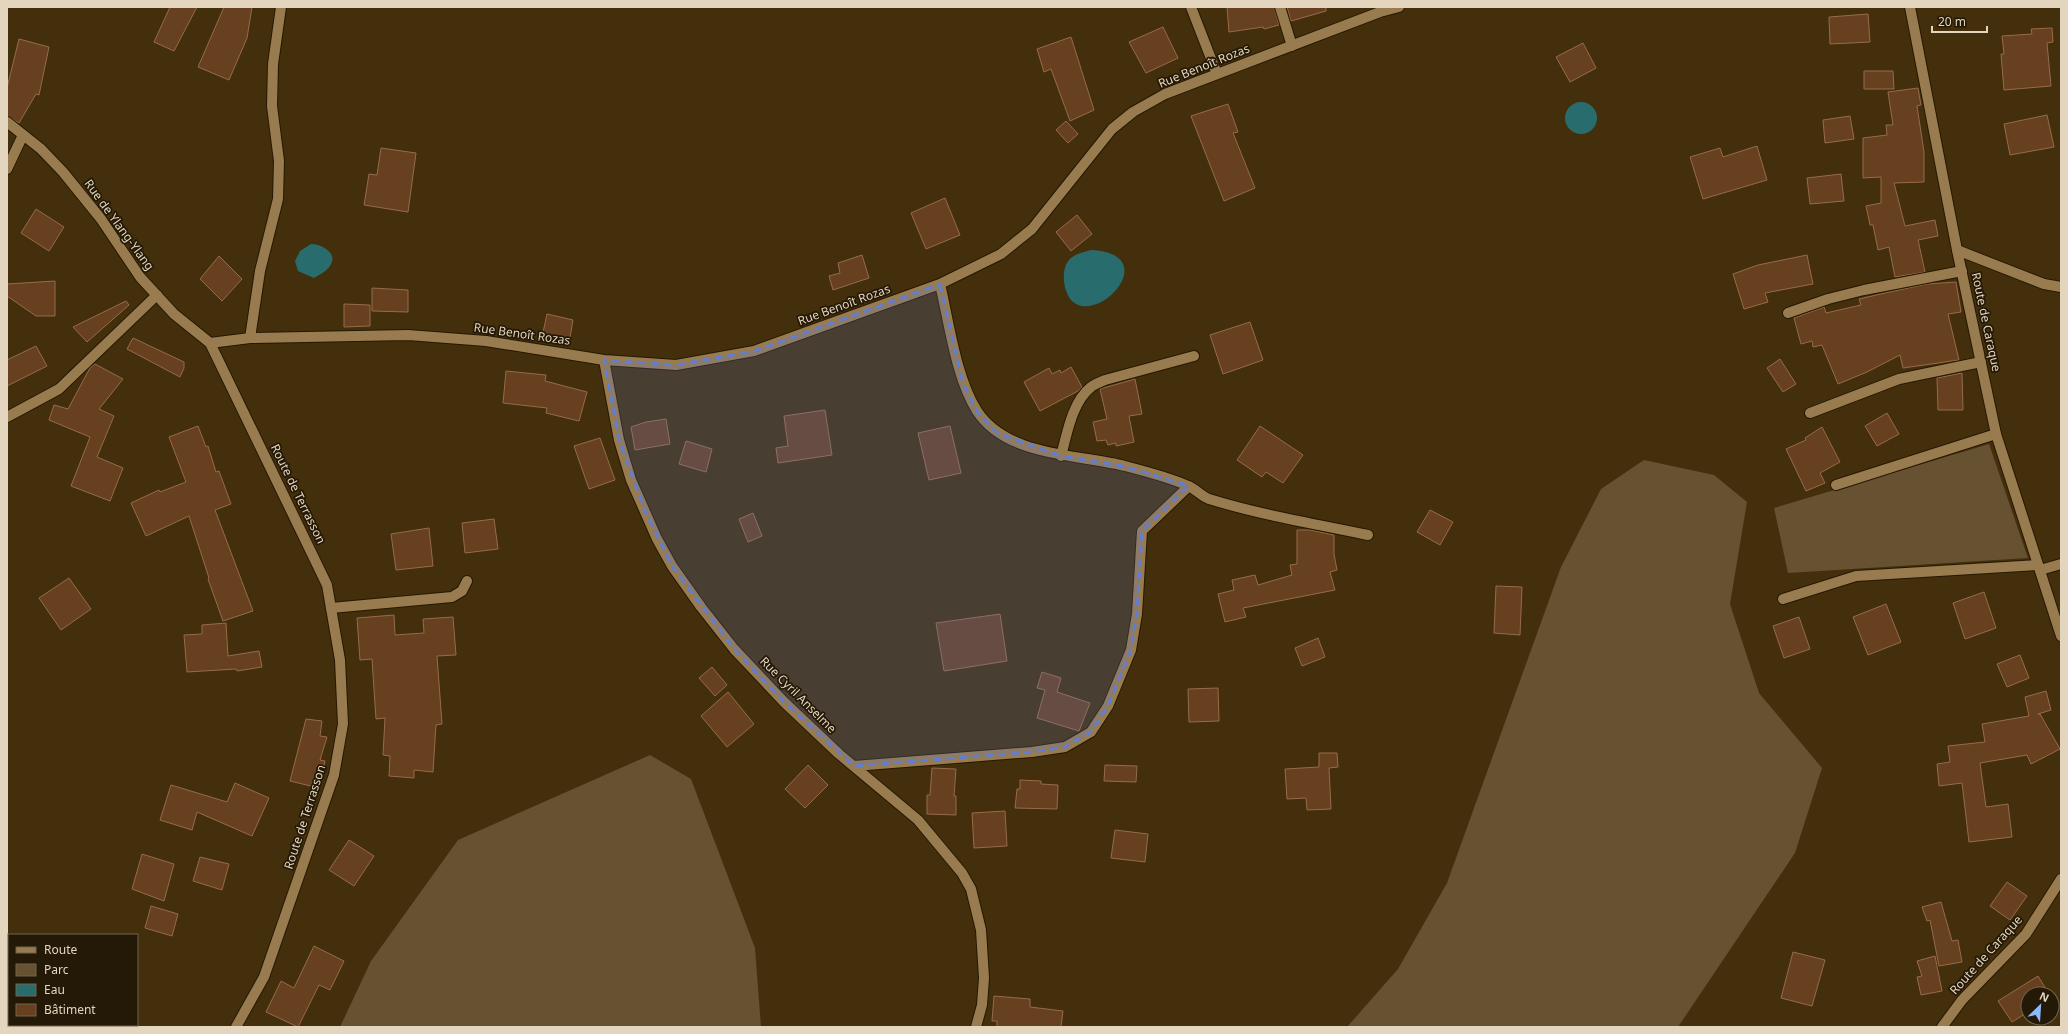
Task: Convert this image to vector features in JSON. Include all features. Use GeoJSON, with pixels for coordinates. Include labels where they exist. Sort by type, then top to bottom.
{"type":"FeatureCollection","features":[{"type":"Feature","properties":{"kind":"street"},"geometry":{"type":"LineString","coordinates":[[250,338],[260,271],[279,191],[279,161],[272,106],[273,64],[281,7]]}},
{"type":"Feature","properties":{"kind":"street"},"geometry":{"type":"LineString","coordinates":[[1191,7],[1217,74]]}},
{"type":"Feature","properties":{"kind":"street"},"geometry":{"type":"LineString","coordinates":[[1280,7],[1292,46]]}},
{"type":"Feature","properties":{"kind":"street","name":"Rue Benoît Rozas"},"geometry":{"type":"LineString","coordinates":[[210,343],[250,338],[408,335],[486,341],[604,360],[676,365],[754,351],[940,284],[1001,254],[1032,229],[1112,129],[1133,112],[1164,94],[1292,46],[1380,10],[1399,7]]}},
{"type":"Feature","properties":{"kind":"street","name":"Route de Caraque"},"geometry":{"type":"LineString","coordinates":[[1910,7],[1957,250],[1996,434],[2061,636]]}},
{"type":"Feature","properties":{"kind":"street","name":"Rue de Ylang-Ylang"},"geometry":{"type":"LineString","coordinates":[[7,122],[46,154],[86,200],[140,277],[174,314],[210,343]]}},
{"type":"Feature","properties":{"kind":"street"},"geometry":{"type":"LineString","coordinates":[[7,169],[23,135]]}},
{"type":"Feature","properties":{"kind":"street"},"geometry":{"type":"LineString","coordinates":[[1957,250],[2044,284],[2061,287]]}},
{"type":"Feature","properties":{"kind":"street"},"geometry":{"type":"LineString","coordinates":[[1788,313],[1828,299],[1864,290],[1962,271]]}},
{"type":"Feature","properties":{"kind":"street"},"geometry":{"type":"LineString","coordinates":[[940,284],[963,383],[977,411],[998,433],[1036,449],[1060,456],[1124,466],[1189,486],[1207,498],[1275,516],[1368,535]]}},
{"type":"Feature","properties":{"kind":"street"},"geometry":{"type":"LineString","coordinates":[[7,418],[59,389],[157,295]]}},
{"type":"Feature","properties":{"kind":"street","name":"Route de Terrasson"},"geometry":{"type":"LineString","coordinates":[[210,343],[327,585],[340,660],[343,724],[334,775],[264,977],[236,1027]]}},
{"type":"Feature","properties":{"kind":"street"},"geometry":{"type":"LineString","coordinates":[[1060,456],[1073,416],[1083,395],[1092,387],[1105,380],[1194,356]]}},
{"type":"Feature","properties":{"kind":"street","name":"Rue Cyril Anselme"},"geometry":{"type":"LineString","coordinates":[[604,360],[619,440],[631,480],[657,539],[672,566],[701,607],[734,649],[784,702],[854,766],[918,820],[962,873],[971,889],[981,930],[984,978],[982,1005],[976,1027]]}},
{"type":"Feature","properties":{"kind":"street"},"geometry":{"type":"LineString","coordinates":[[1810,413],[1899,379],[1981,362]]}},
{"type":"Feature","properties":{"kind":"street"},"geometry":{"type":"LineString","coordinates":[[1836,485],[1996,434]]}},
{"type":"Feature","properties":{"kind":"street"},"geometry":{"type":"LineString","coordinates":[[854,766],[1032,752],[1065,747],[1091,732],[1108,706],[1131,650],[1137,614],[1142,531],[1189,486]]}},
{"type":"Feature","properties":{"kind":"street"},"geometry":{"type":"LineString","coordinates":[[1784,599],[1856,576],[2039,567],[2061,564]]}},
{"type":"Feature","properties":{"kind":"street"},"geometry":{"type":"LineString","coordinates":[[331,608],[452,597],[462,591],[467,581]]}},
{"type":"Feature","properties":{"kind":"street","name":"Route de Caraque"},"geometry":{"type":"LineString","coordinates":[[1942,1027],[1962,1000],[2026,934],[2061,879]]}},
{"type":"Feature","properties":{"kind":"highlighted area"},"geometry":{"type":"Polygon","coordinates":[[[940,284],[963,383],[977,411],[998,433],[1061,456],[1124,466],[1189,486],[1142,531],[1137,614],[1131,650],[1108,706],[1091,732],[1065,747],[1032,752],[854,766],[784,702],[734,649],[672,566],[645,511],[619,440],[604,360],[676,365],[754,351],[940,284]]]}},
{"type":"Feature","properties":{"kind":"green space"},"geometry":{"type":"Polygon","coordinates":[[[1989,444],[2028,558],[1788,573],[1774,508],[1989,444]]]}},
{"type":"Feature","properties":{"kind":"green space"},"geometry":{"type":"Polygon","coordinates":[[[1644,460],[1714,475],[1747,502],[1730,604],[1759,693],[1822,768],[1795,853],[1678,1027],[1347,1027],[1398,969],[1447,883],[1561,567],[1601,489],[1644,460]]]}},
{"type":"Feature","properties":{"kind":"green space"},"geometry":{"type":"Polygon","coordinates":[[[650,755],[691,779],[755,948],[761,1027],[340,1027],[371,961],[458,840],[650,755]]]}},
{"type":"Feature","properties":{"kind":"water"},"geometry":{"type":"Polygon","coordinates":[[[1581,102],[1587,103],[1594,109],[1597,118],[1596,124],[1590,131],[1581,134],[1575,133],[1568,127],[1565,118],[1566,112],[1572,105],[1581,102]]]}},
{"type":"Feature","properties":{"kind":"water"},"geometry":{"type":"Polygon","coordinates":[[[311,244],[315,244],[328,250],[332,257],[329,268],[314,278],[298,271],[295,261],[300,251],[311,244]]]}},
{"type":"Feature","properties":{"kind":"water"},"geometry":{"type":"Polygon","coordinates":[[[1091,250],[1112,254],[1123,263],[1124,275],[1118,287],[1108,298],[1096,305],[1082,306],[1071,300],[1068,296],[1064,273],[1065,267],[1071,258],[1091,250]]]}},
{"type":"Feature","properties":{"kind":"building"},"geometry":{"type":"Polygon","coordinates":[[[170,7],[197,7],[174,51],[154,42],[170,7]]]}},
{"type":"Feature","properties":{"kind":"building"},"geometry":{"type":"Polygon","coordinates":[[[224,7],[252,7],[247,38],[229,80],[198,67],[224,7]]]}},
{"type":"Feature","properties":{"kind":"building"},"geometry":{"type":"Polygon","coordinates":[[[1227,7],[1274,7],[1279,25],[1264,29],[1263,27],[1229,32],[1227,7]]]}},
{"type":"Feature","properties":{"kind":"building"},"geometry":{"type":"Polygon","coordinates":[[[1287,7],[1326,7],[1326,11],[1291,21],[1287,7]]]}},
{"type":"Feature","properties":{"kind":"building"},"geometry":{"type":"Polygon","coordinates":[[[1868,14],[1870,42],[1830,44],[1829,17],[1868,14]]]}},
{"type":"Feature","properties":{"kind":"building"},"geometry":{"type":"Polygon","coordinates":[[[1163,27],[1178,58],[1146,73],[1129,42],[1163,27]]]}},
{"type":"Feature","properties":{"kind":"building"},"geometry":{"type":"Polygon","coordinates":[[[2052,28],[2053,42],[2047,43],[2051,86],[2004,90],[2001,54],[2004,54],[2002,36],[2032,34],[2031,29],[2052,28]]]}},
{"type":"Feature","properties":{"kind":"building"},"geometry":{"type":"Polygon","coordinates":[[[1071,37],[1094,110],[1070,121],[1051,69],[1044,72],[1037,49],[1071,37]]]}},
{"type":"Feature","properties":{"kind":"building"},"geometry":{"type":"Polygon","coordinates":[[[19,39],[49,47],[39,95],[36,94],[19,123],[7,116],[7,88],[19,39]]]}},
{"type":"Feature","properties":{"kind":"building"},"geometry":{"type":"Polygon","coordinates":[[[1583,43],[1596,68],[1570,82],[1556,57],[1583,43]]]}},
{"type":"Feature","properties":{"kind":"building"},"geometry":{"type":"Polygon","coordinates":[[[1864,71],[1893,71],[1894,89],[1864,89],[1864,71]]]}},
{"type":"Feature","properties":{"kind":"building"},"geometry":{"type":"Polygon","coordinates":[[[1918,88],[1921,105],[1917,106],[1924,152],[1924,182],[1894,183],[1905,226],[1935,220],[1938,236],[1918,240],[1925,272],[1895,277],[1889,247],[1878,250],[1873,225],[1870,225],[1866,206],[1881,203],[1881,177],[1863,178],[1863,138],[1887,135],[1886,125],[1893,125],[1888,92],[1918,88]]]}},
{"type":"Feature","properties":{"kind":"building"},"geometry":{"type":"Polygon","coordinates":[[[1228,104],[1238,132],[1233,133],[1255,188],[1224,201],[1191,116],[1228,104]]]}},
{"type":"Feature","properties":{"kind":"building"},"geometry":{"type":"Polygon","coordinates":[[[2047,115],[2054,147],[2010,155],[2004,124],[2047,115]]]}},
{"type":"Feature","properties":{"kind":"building"},"geometry":{"type":"Polygon","coordinates":[[[1850,116],[1854,139],[1825,143],[1823,120],[1850,116]]]}},
{"type":"Feature","properties":{"kind":"building"},"geometry":{"type":"Polygon","coordinates":[[[1066,121],[1078,134],[1068,143],[1056,130],[1066,121]]]}},
{"type":"Feature","properties":{"kind":"building"},"geometry":{"type":"Polygon","coordinates":[[[1757,146],[1767,180],[1703,199],[1690,157],[1720,148],[1723,157],[1757,146]]]}},
{"type":"Feature","properties":{"kind":"building"},"geometry":{"type":"Polygon","coordinates":[[[381,148],[416,153],[408,212],[364,205],[369,174],[377,175],[381,148]]]}},
{"type":"Feature","properties":{"kind":"building"},"geometry":{"type":"Polygon","coordinates":[[[1841,174],[1844,201],[1810,204],[1807,178],[1841,174]]]}},
{"type":"Feature","properties":{"kind":"building"},"geometry":{"type":"Polygon","coordinates":[[[945,198],[960,235],[926,249],[911,213],[945,198]]]}},
{"type":"Feature","properties":{"kind":"building"},"geometry":{"type":"Polygon","coordinates":[[[36,209],[64,227],[49,251],[21,233],[36,209]]]}},
{"type":"Feature","properties":{"kind":"building"},"geometry":{"type":"Polygon","coordinates":[[[1077,215],[1092,234],[1071,251],[1056,232],[1077,215]]]}},
{"type":"Feature","properties":{"kind":"building"},"geometry":{"type":"Polygon","coordinates":[[[862,255],[869,278],[833,290],[829,276],[840,273],[838,263],[862,255]]]}},
{"type":"Feature","properties":{"kind":"building"},"geometry":{"type":"Polygon","coordinates":[[[1807,255],[1813,284],[1765,293],[1768,302],[1744,309],[1733,274],[1758,265],[1807,255]]]}},
{"type":"Feature","properties":{"kind":"building"},"geometry":{"type":"Polygon","coordinates":[[[219,256],[242,279],[222,301],[200,279],[219,256]]]}},
{"type":"Feature","properties":{"kind":"building"},"geometry":{"type":"Polygon","coordinates":[[[55,281],[55,316],[36,316],[7,296],[7,284],[55,281]]]}},
{"type":"Feature","properties":{"kind":"building"},"geometry":{"type":"Polygon","coordinates":[[[1956,282],[1961,312],[1948,314],[1959,360],[1903,368],[1900,355],[1867,372],[1838,384],[1822,345],[1813,347],[1812,341],[1801,344],[1794,318],[1824,307],[1826,313],[1861,305],[1859,299],[1885,293],[1927,284],[1956,282]]]}},
{"type":"Feature","properties":{"kind":"building"},"geometry":{"type":"Polygon","coordinates":[[[372,288],[408,290],[408,312],[372,311],[372,288]]]}},
{"type":"Feature","properties":{"kind":"building"},"geometry":{"type":"Polygon","coordinates":[[[126,301],[129,305],[87,342],[73,327],[126,301]]]}},
{"type":"Feature","properties":{"kind":"building"},"geometry":{"type":"Polygon","coordinates":[[[344,304],[370,305],[370,326],[344,327],[344,304]]]}},
{"type":"Feature","properties":{"kind":"building"},"geometry":{"type":"Polygon","coordinates":[[[547,314],[573,320],[569,343],[542,337],[547,314]]]}},
{"type":"Feature","properties":{"kind":"building"},"geometry":{"type":"Polygon","coordinates":[[[1250,322],[1263,360],[1223,374],[1210,335],[1250,322]]]}},
{"type":"Feature","properties":{"kind":"building"},"geometry":{"type":"Polygon","coordinates":[[[133,338],[184,362],[184,368],[180,377],[127,349],[133,338]]]}},
{"type":"Feature","properties":{"kind":"building"},"geometry":{"type":"Polygon","coordinates":[[[36,346],[47,366],[7,386],[7,360],[36,346]]]}},
{"type":"Feature","properties":{"kind":"building"},"geometry":{"type":"Polygon","coordinates":[[[1780,359],[1796,384],[1783,392],[1767,368],[1780,359]]]}},
{"type":"Feature","properties":{"kind":"building"},"geometry":{"type":"Polygon","coordinates":[[[95,364],[123,379],[99,409],[114,416],[97,457],[123,468],[110,501],[71,486],[90,437],[49,420],[54,405],[68,409],[90,368],[95,364]]]}},
{"type":"Feature","properties":{"kind":"building"},"geometry":{"type":"Polygon","coordinates":[[[1071,367],[1082,387],[1078,391],[1040,411],[1024,382],[1049,368],[1052,374],[1060,370],[1061,373],[1071,367]]]}},
{"type":"Feature","properties":{"kind":"building"},"geometry":{"type":"Polygon","coordinates":[[[506,371],[546,375],[545,381],[587,392],[579,421],[546,413],[547,408],[503,403],[506,371]]]}},
{"type":"Feature","properties":{"kind":"building"},"geometry":{"type":"Polygon","coordinates":[[[1962,373],[1963,410],[1938,410],[1937,378],[1962,373]]]}},
{"type":"Feature","properties":{"kind":"building"},"geometry":{"type":"Polygon","coordinates":[[[1135,379],[1142,414],[1129,416],[1134,442],[1116,446],[1116,443],[1108,445],[1106,440],[1097,441],[1093,422],[1107,419],[1100,389],[1135,379]]]}},
{"type":"Feature","properties":{"kind":"building"},"geometry":{"type":"Polygon","coordinates":[[[825,410],[832,455],[778,463],[776,448],[788,446],[784,416],[825,410]]]}},
{"type":"Feature","properties":{"kind":"building"},"geometry":{"type":"Polygon","coordinates":[[[1887,413],[1899,434],[1877,446],[1865,426],[1887,413]]]}},
{"type":"Feature","properties":{"kind":"building"},"geometry":{"type":"Polygon","coordinates":[[[666,419],[670,444],[635,450],[631,427],[646,422],[666,419]]]}},
{"type":"Feature","properties":{"kind":"building"},"geometry":{"type":"Polygon","coordinates":[[[198,426],[206,447],[208,446],[216,472],[219,471],[231,504],[215,510],[253,611],[223,621],[208,579],[209,578],[189,516],[146,536],[131,503],[159,490],[160,492],[186,482],[169,437],[198,426]]]}},
{"type":"Feature","properties":{"kind":"building"},"geometry":{"type":"Polygon","coordinates":[[[950,426],[961,473],[929,480],[918,433],[950,426]]]}},
{"type":"Feature","properties":{"kind":"building"},"geometry":{"type":"Polygon","coordinates":[[[1260,426],[1303,455],[1283,483],[1266,472],[1262,477],[1237,460],[1260,426]]]}},
{"type":"Feature","properties":{"kind":"building"},"geometry":{"type":"Polygon","coordinates":[[[1822,427],[1840,462],[1820,473],[1825,483],[1806,491],[1786,449],[1806,440],[1805,438],[1822,427]]]}},
{"type":"Feature","properties":{"kind":"building"},"geometry":{"type":"Polygon","coordinates":[[[600,438],[615,480],[589,489],[574,446],[600,438]]]}},
{"type":"Feature","properties":{"kind":"building"},"geometry":{"type":"Polygon","coordinates":[[[686,441],[712,449],[706,472],[679,464],[686,441]]]}},
{"type":"Feature","properties":{"kind":"building"},"geometry":{"type":"Polygon","coordinates":[[[1430,510],[1453,522],[1440,545],[1417,532],[1430,510]]]}},
{"type":"Feature","properties":{"kind":"building"},"geometry":{"type":"Polygon","coordinates":[[[753,513],[762,536],[748,542],[739,519],[753,513]]]}},
{"type":"Feature","properties":{"kind":"building"},"geometry":{"type":"Polygon","coordinates":[[[494,519],[498,549],[465,553],[462,523],[494,519]]]}},
{"type":"Feature","properties":{"kind":"building"},"geometry":{"type":"Polygon","coordinates":[[[429,528],[433,566],[396,570],[391,534],[429,528]]]}},
{"type":"Feature","properties":{"kind":"building"},"geometry":{"type":"Polygon","coordinates":[[[1297,530],[1310,530],[1334,535],[1334,554],[1337,570],[1330,572],[1335,590],[1243,608],[1246,617],[1225,622],[1218,594],[1234,590],[1232,580],[1255,575],[1258,585],[1292,575],[1290,565],[1297,564],[1297,530]]]}},
{"type":"Feature","properties":{"kind":"building"},"geometry":{"type":"Polygon","coordinates":[[[69,578],[91,609],[61,630],[39,598],[69,578]]]}},
{"type":"Feature","properties":{"kind":"building"},"geometry":{"type":"Polygon","coordinates":[[[1496,586],[1522,587],[1520,635],[1494,633],[1496,586]]]}},
{"type":"Feature","properties":{"kind":"building"},"geometry":{"type":"Polygon","coordinates":[[[1984,592],[1996,628],[1965,639],[1953,603],[1984,592]]]}},
{"type":"Feature","properties":{"kind":"building"},"geometry":{"type":"Polygon","coordinates":[[[1886,604],[1901,642],[1868,655],[1853,617],[1886,604]]]}},
{"type":"Feature","properties":{"kind":"building"},"geometry":{"type":"Polygon","coordinates":[[[1000,614],[1007,661],[944,671],[936,623],[1000,614]]]}},
{"type":"Feature","properties":{"kind":"building"},"geometry":{"type":"Polygon","coordinates":[[[394,615],[395,635],[424,633],[423,619],[453,617],[456,655],[437,656],[442,724],[436,725],[433,772],[414,770],[414,778],[389,776],[390,756],[383,755],[385,718],[376,719],[372,659],[360,660],[357,618],[394,615]]]}},
{"type":"Feature","properties":{"kind":"building"},"geometry":{"type":"Polygon","coordinates":[[[1799,617],[1810,649],[1784,658],[1773,626],[1799,617]]]}},
{"type":"Feature","properties":{"kind":"building"},"geometry":{"type":"Polygon","coordinates":[[[226,623],[228,656],[259,651],[262,667],[237,671],[236,669],[187,672],[184,635],[202,634],[202,625],[226,623]]]}},
{"type":"Feature","properties":{"kind":"building"},"geometry":{"type":"Polygon","coordinates":[[[1318,638],[1325,657],[1302,666],[1295,648],[1318,638]]]}},
{"type":"Feature","properties":{"kind":"building"},"geometry":{"type":"Polygon","coordinates":[[[2020,655],[2029,678],[2007,687],[1997,664],[2020,655]]]}},
{"type":"Feature","properties":{"kind":"building"},"geometry":{"type":"Polygon","coordinates":[[[712,667],[727,685],[715,696],[699,678],[712,667]]]}},
{"type":"Feature","properties":{"kind":"building"},"geometry":{"type":"Polygon","coordinates":[[[1042,672],[1061,678],[1057,692],[1090,703],[1079,731],[1037,718],[1045,690],[1037,688],[1042,672]]]}},
{"type":"Feature","properties":{"kind":"building"},"geometry":{"type":"Polygon","coordinates":[[[1218,688],[1219,721],[1189,722],[1188,689],[1218,688]]]}},
{"type":"Feature","properties":{"kind":"building"},"geometry":{"type":"Polygon","coordinates":[[[2046,691],[2051,710],[2038,714],[2040,714],[2060,749],[2031,764],[2027,755],[1980,763],[1986,807],[2008,804],[2012,837],[1969,842],[1962,783],[1939,786],[1937,764],[1950,762],[1948,746],[1985,742],[1982,724],[2029,716],[2025,697],[2046,691]]]}},
{"type":"Feature","properties":{"kind":"building"},"geometry":{"type":"Polygon","coordinates":[[[728,692],[754,724],[727,747],[701,716],[728,692]]]}},
{"type":"Feature","properties":{"kind":"building"},"geometry":{"type":"Polygon","coordinates":[[[306,719],[322,721],[320,736],[327,737],[320,760],[325,761],[319,788],[290,781],[306,719]]]}},
{"type":"Feature","properties":{"kind":"building"},"geometry":{"type":"Polygon","coordinates":[[[1319,753],[1337,753],[1338,767],[1329,768],[1331,809],[1307,810],[1306,798],[1287,799],[1285,769],[1319,767],[1319,753]]]}},
{"type":"Feature","properties":{"kind":"building"},"geometry":{"type":"Polygon","coordinates":[[[808,765],[828,785],[805,808],[785,789],[808,765]]]}},
{"type":"Feature","properties":{"kind":"building"},"geometry":{"type":"Polygon","coordinates":[[[1105,765],[1137,766],[1136,782],[1104,781],[1105,765]]]}},
{"type":"Feature","properties":{"kind":"building"},"geometry":{"type":"Polygon","coordinates":[[[932,768],[956,769],[954,796],[956,796],[956,815],[927,814],[927,795],[930,795],[932,768]]]}},
{"type":"Feature","properties":{"kind":"building"},"geometry":{"type":"Polygon","coordinates":[[[1020,780],[1041,781],[1041,784],[1058,785],[1057,809],[1015,808],[1017,789],[1020,789],[1020,780]]]}},
{"type":"Feature","properties":{"kind":"building"},"geometry":{"type":"Polygon","coordinates":[[[235,783],[269,798],[252,836],[197,812],[192,830],[160,820],[171,785],[227,802],[235,783]]]}},
{"type":"Feature","properties":{"kind":"building"},"geometry":{"type":"Polygon","coordinates":[[[1005,811],[1007,846],[974,848],[972,813],[1005,811]]]}},
{"type":"Feature","properties":{"kind":"building"},"geometry":{"type":"Polygon","coordinates":[[[1115,830],[1148,834],[1145,862],[1111,858],[1115,830]]]}},
{"type":"Feature","properties":{"kind":"building"},"geometry":{"type":"Polygon","coordinates":[[[349,840],[374,856],[354,886],[329,870],[349,840]]]}},
{"type":"Feature","properties":{"kind":"building"},"geometry":{"type":"Polygon","coordinates":[[[142,854],[174,864],[164,901],[132,889],[142,854]]]}},
{"type":"Feature","properties":{"kind":"building"},"geometry":{"type":"Polygon","coordinates":[[[200,857],[229,864],[222,890],[193,881],[200,857]]]}},
{"type":"Feature","properties":{"kind":"building"},"geometry":{"type":"Polygon","coordinates":[[[2007,882],[2027,896],[2010,920],[1990,906],[2007,882]]]}},
{"type":"Feature","properties":{"kind":"building"},"geometry":{"type":"Polygon","coordinates":[[[1941,902],[1952,941],[1958,940],[1962,962],[1939,966],[1930,920],[1927,921],[1922,907],[1941,902]]]}},
{"type":"Feature","properties":{"kind":"building"},"geometry":{"type":"Polygon","coordinates":[[[151,906],[178,914],[172,936],[145,928],[151,906]]]}},
{"type":"Feature","properties":{"kind":"building"},"geometry":{"type":"Polygon","coordinates":[[[314,946],[344,961],[330,990],[319,985],[298,1027],[266,1012],[281,981],[294,988],[314,946]]]}},
{"type":"Feature","properties":{"kind":"building"},"geometry":{"type":"Polygon","coordinates":[[[1793,952],[1825,960],[1812,1006],[1781,998],[1793,952]]]}},
{"type":"Feature","properties":{"kind":"building"},"geometry":{"type":"Polygon","coordinates":[[[1935,956],[1942,991],[1921,995],[1917,977],[1922,976],[1917,961],[1935,956]]]}},
{"type":"Feature","properties":{"kind":"building"},"geometry":{"type":"Polygon","coordinates":[[[2038,976],[2044,986],[2022,986],[2038,976]]]}},
{"type":"Feature","properties":{"kind":"building"},"geometry":{"type":"Polygon","coordinates":[[[2020,987],[2020,1017],[2012,1022],[1998,1001],[2020,987]]]}},
{"type":"Feature","properties":{"kind":"building"},"geometry":{"type":"Polygon","coordinates":[[[994,996],[1030,999],[1030,1007],[1063,1011],[1061,1027],[997,1027],[997,1021],[992,1021],[994,996]]]}}]}
